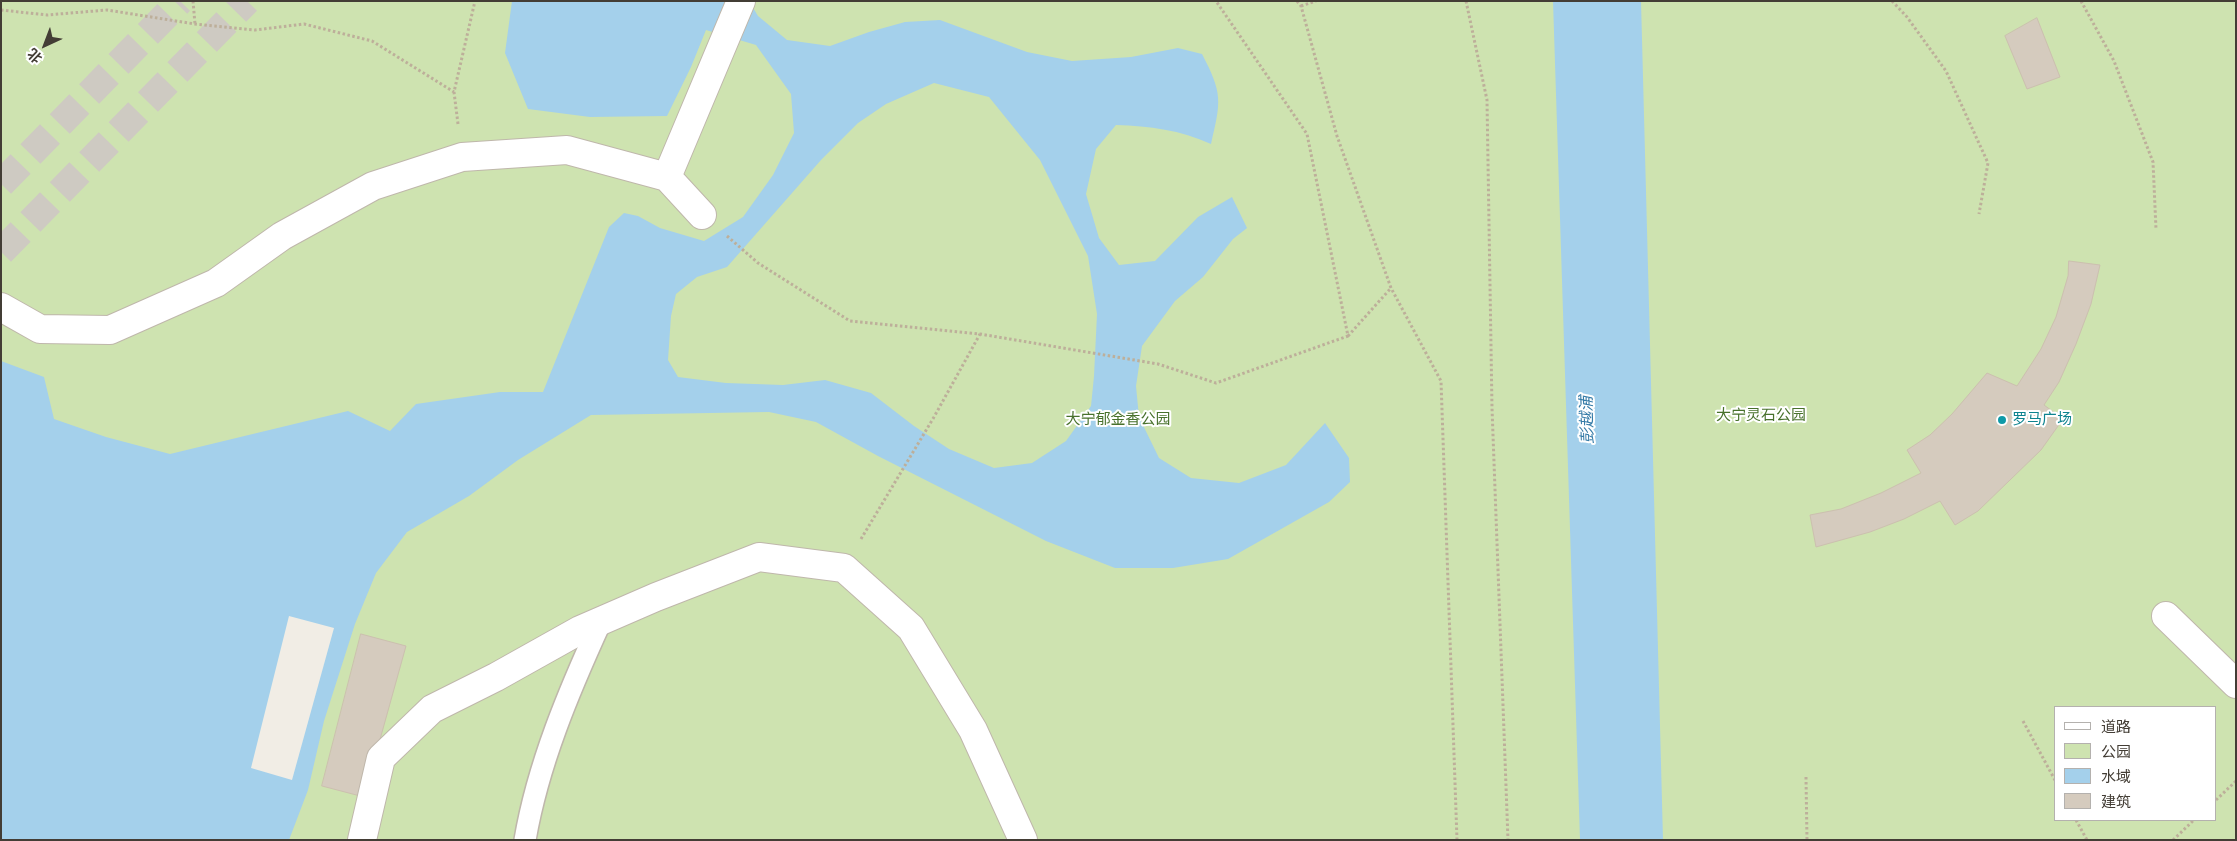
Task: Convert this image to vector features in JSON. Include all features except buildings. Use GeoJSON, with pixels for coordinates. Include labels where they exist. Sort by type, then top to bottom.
{"type":"FeatureCollection","features":[{"type":"Feature","properties":{"kind":"street"},"geometry":{"type":"LineString","coordinates":[[667,177],[741,1]]}},
{"type":"Feature","properties":{"kind":"street"},"geometry":{"type":"LineString","coordinates":[[1,307],[40,329],[110,330],[216,283],[282,236],[373,186],[462,157],[568,150],[667,177],[702,215]]}},
{"type":"Feature","properties":{"kind":"street"},"geometry":{"type":"LineString","coordinates":[[362,840],[382,758],[432,709],[601,621],[656,597],[759,557],[844,568],[911,628],[973,730],[1023,840]]}},
{"type":"Feature","properties":{"kind":"street"},"geometry":{"type":"LineString","coordinates":[[2166,616],[2236,684]]}},
{"type":"Feature","properties":{"kind":"street"},"geometry":{"type":"LineString","coordinates":[[525,840],[530,810],[567,696],[601,621]]}},
{"type":"Feature","properties":{"kind":"path"},"geometry":{"type":"LineString","coordinates":[[193,1],[195,24]]}},
{"type":"Feature","properties":{"kind":"path"},"geometry":{"type":"LineString","coordinates":[[462,157],[454,92],[475,1]]}},
{"type":"Feature","properties":{"kind":"path"},"geometry":{"type":"LineString","coordinates":[[1216,1],[1307,134],[1348,336]]}},
{"type":"Feature","properties":{"kind":"path"},"geometry":{"type":"LineString","coordinates":[[1297,1],[1301,6],[1337,136],[1392,288],[1441,381],[1457,840]]}},
{"type":"Feature","properties":{"kind":"path"},"geometry":{"type":"LineString","coordinates":[[1301,6],[1316,1]]}},
{"type":"Feature","properties":{"kind":"path"},"geometry":{"type":"LineString","coordinates":[[1466,1],[1487,100],[1492,408],[1508,840]]}},
{"type":"Feature","properties":{"kind":"path"},"geometry":{"type":"LineString","coordinates":[[1892,1],[1907,17],[1946,71],[1988,163],[1979,214]]}},
{"type":"Feature","properties":{"kind":"path"},"geometry":{"type":"LineString","coordinates":[[2081,1],[2114,61],[2154,162],[2156,229]]}},
{"type":"Feature","properties":{"kind":"path"},"geometry":{"type":"LineString","coordinates":[[1,10],[47,15],[107,10],[195,24],[254,30],[304,24],[372,41],[454,92]]}},
{"type":"Feature","properties":{"kind":"path"},"geometry":{"type":"LineString","coordinates":[[702,215],[758,263],[850,322],[980,334],[1158,364],[1216,383],[1348,336],[1392,288]]}},
{"type":"Feature","properties":{"kind":"path"},"geometry":{"type":"LineString","coordinates":[[844,568],[980,334]]}},
{"type":"Feature","properties":{"kind":"path"},"geometry":{"type":"LineString","coordinates":[[2023,721],[2054,778]]}},
{"type":"Feature","properties":{"kind":"path"},"geometry":{"type":"LineString","coordinates":[[1806,777],[1807,840]]}},
{"type":"Feature","properties":{"kind":"path"},"geometry":{"type":"LineString","coordinates":[[2217,799],[2236,781]]}},
{"type":"Feature","properties":{"kind":"path"},"geometry":{"type":"LineString","coordinates":[[2077,821],[2087,840]]}},
{"type":"Feature","properties":{"kind":"path"},"geometry":{"type":"LineString","coordinates":[[2173,840],[2193,821]]}},
{"type":"Feature","properties":{"kind":"green space","name":"大宁灵石公园"},"geometry":{"type":"Polygon","coordinates":[[[1,1],[2236,1],[2236,840],[1,840],[1,1]]]}},
{"type":"Feature","properties":{"kind":"water"},"geometry":{"type":"Polygon","coordinates":[[[512,1],[749,1],[758,16],[787,40],[830,46],[905,22],[940,20],[1027,52],[1072,61],[1131,57],[1178,48],[1202,54],[1214,79],[1218,98],[1217,117],[1211,144],[1188,135],[1165,130],[1141,126],[1116,125],[1096,149],[1086,194],[1099,238],[1119,265],[1155,261],[1198,217],[1232,197],[1247,228],[1233,239],[1203,277],[1175,301],[1142,346],[1136,386],[1139,417],[1159,458],[1191,478],[1239,483],[1286,465],[1325,423],[1349,458],[1350,482],[1329,502],[1228,559],[1173,568],[1115,568],[1046,541],[878,456],[816,422],[769,412],[591,415],[518,460],[469,496],[407,532],[376,573],[355,624],[324,721],[308,790],[289,840],[1,840],[1,361],[44,377],[54,419],[106,437],[170,454],[348,411],[390,431],[416,404],[500,392],[543,392],[609,227],[624,213],[638,216],[660,228],[704,241],[743,217],[773,175],[794,133],[791,94],[756,45],[706,30],[691,67],[667,116],[590,117],[528,109],[505,53],[512,1]],[[934,83],[886,104],[858,123],[821,160],[727,267],[697,277],[676,294],[671,316],[668,360],[678,377],[726,383],[783,385],[825,380],[871,393],[914,426],[949,449],[994,468],[1032,463],[1066,441],[1091,406],[1097,314],[1088,256],[1040,160],[989,97],[934,83]]]}},
{"type":"Feature","properties":{"kind":"water","name":"彭越浦"},"geometry":{"type":"Polygon","coordinates":[[[1553,1],[1641,1],[1663,840],[1580,840],[1553,1]]]}},
{"type":"Feature","properties":{"kind":"pier"},"geometry":{"type":"Polygon","coordinates":[[[289,616],[334,628],[292,780],[251,768],[289,616]]]}},
{"type":"Feature","properties":{"kind":"tunnel"},"geometry":{"type":"LineString","coordinates":[[1,184],[180,1]]}},
{"type":"Feature","properties":{"kind":"tunnel"},"geometry":{"type":"LineString","coordinates":[[1,252],[247,1]]}},
{"type":"Feature","properties":{"kind":"place","name":"罗马广场"},"geometry":{"type":"Point","coordinates":[2002,420]}},
{"type":"Feature","properties":{"kind":"park label","name":"大宁郁金香公园"},"geometry":{"type":"Point","coordinates":[1118,420]}}]}
